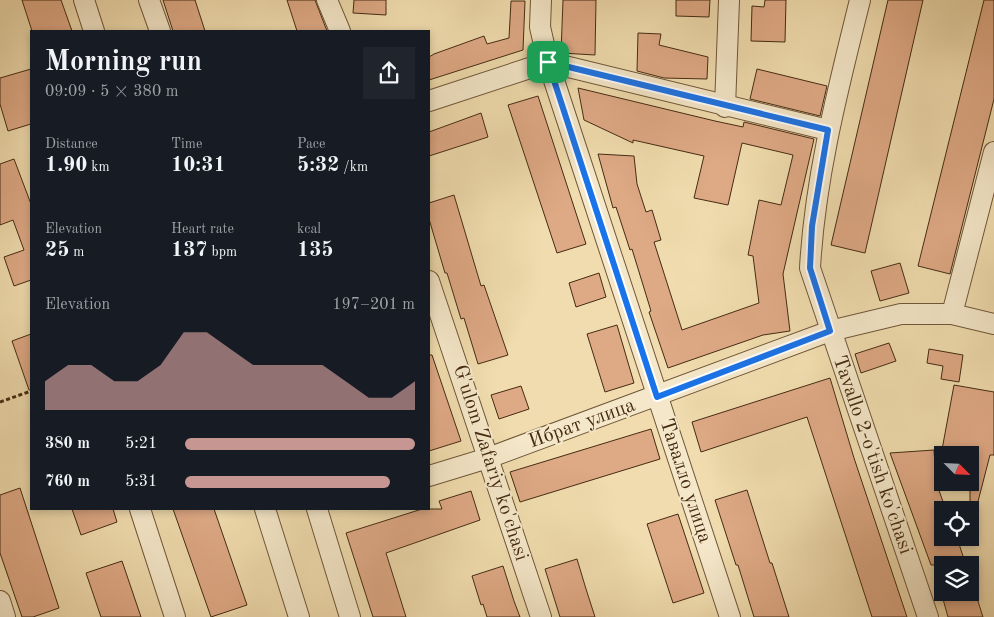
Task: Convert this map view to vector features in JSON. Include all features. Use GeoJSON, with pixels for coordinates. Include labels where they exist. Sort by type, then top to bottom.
{"type":"FeatureCollection","features":[{"type":"Feature","properties":{"kind":"street"},"geometry":{"type":"LineString","coordinates":[[84,0],[94,30]]}},
{"type":"Feature","properties":{"kind":"street"},"geometry":{"type":"LineString","coordinates":[[149,0],[160,30]]}},
{"type":"Feature","properties":{"kind":"street"},"geometry":{"type":"LineString","coordinates":[[327,0],[340,30]]}},
{"type":"Feature","properties":{"kind":"street","name":"Тавалло улица"},"geometry":{"type":"LineString","coordinates":[[541,0],[540,27],[548,62],[730,617]]}},
{"type":"Feature","properties":{"kind":"street"},"geometry":{"type":"LineString","coordinates":[[725,107],[729,0]]}},
{"type":"Feature","properties":{"kind":"street","name":"Tavallo 2-o'tish ko'chasi"},"geometry":{"type":"LineString","coordinates":[[860,0],[828,130],[812,226],[810,268],[928,617]]}},
{"type":"Feature","properties":{"kind":"street"},"geometry":{"type":"LineString","coordinates":[[430,101],[548,62],[725,107],[828,130]]}},
{"type":"Feature","properties":{"kind":"street"},"geometry":{"type":"LineString","coordinates":[[952,314],[994,152]]}},
{"type":"Feature","properties":{"kind":"street","name":"G'ulom Zafariy ko'chasi"},"geometry":{"type":"LineString","coordinates":[[430,284],[541,617]]}},
{"type":"Feature","properties":{"kind":"street","name":"Ибрат улица"},"geometry":{"type":"LineString","coordinates":[[430,476],[488,458],[657,397],[830,331],[902,314],[952,314],[994,324]]}},
{"type":"Feature","properties":{"kind":"street"},"geometry":{"type":"LineString","coordinates":[[140,510],[175,617]]}},
{"type":"Feature","properties":{"kind":"street"},"geometry":{"type":"LineString","coordinates":[[265,510],[299,617]]}},
{"type":"Feature","properties":{"kind":"street"},"geometry":{"type":"LineString","coordinates":[[320,510],[350,617]]}},
{"type":"Feature","properties":{"kind":"street"},"geometry":{"type":"LineString","coordinates":[[0,601],[5,617]]}},
{"type":"Feature","properties":{"kind":"path"},"geometry":{"type":"LineString","coordinates":[[0,402],[30,391]]}},
{"type":"Feature","properties":{"kind":"building"},"geometry":{"type":"Polygon","coordinates":[[[22,0],[61,0],[72,30],[32,30],[22,0]]]}},
{"type":"Feature","properties":{"kind":"building"},"geometry":{"type":"Polygon","coordinates":[[[163,0],[195,0],[205,30],[173,30],[163,0]]]}},
{"type":"Feature","properties":{"kind":"building"},"geometry":{"type":"Polygon","coordinates":[[[287,0],[315,0],[327,30],[297,30],[287,0]]]}},
{"type":"Feature","properties":{"kind":"building"},"geometry":{"type":"Polygon","coordinates":[[[354,0],[386,0],[386,15],[353,13],[354,0]]]}},
{"type":"Feature","properties":{"kind":"building"},"geometry":{"type":"Polygon","coordinates":[[[563,0],[596,0],[595,55],[561,53],[563,0]]]}},
{"type":"Feature","properties":{"kind":"building"},"geometry":{"type":"Polygon","coordinates":[[[676,0],[710,0],[709,17],[676,16],[676,0]]]}},
{"type":"Feature","properties":{"kind":"building"},"geometry":{"type":"Polygon","coordinates":[[[765,0],[786,0],[785,42],[751,41],[752,6],[764,7],[765,0]]]}},
{"type":"Feature","properties":{"kind":"building"},"geometry":{"type":"Polygon","coordinates":[[[888,0],[923,0],[865,253],[831,245],[888,0]]]}},
{"type":"Feature","properties":{"kind":"building"},"geometry":{"type":"Polygon","coordinates":[[[984,0],[994,0],[994,99],[950,274],[918,266],[984,0]]]}},
{"type":"Feature","properties":{"kind":"building"},"geometry":{"type":"Polygon","coordinates":[[[511,1],[525,1],[523,50],[430,80],[430,56],[434,54],[484,36],[487,44],[509,38],[511,1]]]}},
{"type":"Feature","properties":{"kind":"building"},"geometry":{"type":"Polygon","coordinates":[[[638,33],[661,34],[659,45],[708,57],[707,79],[664,78],[637,71],[638,33]]]}},
{"type":"Feature","properties":{"kind":"building"},"geometry":{"type":"Polygon","coordinates":[[[30,69],[30,124],[8,131],[0,104],[0,78],[30,69]]]}},
{"type":"Feature","properties":{"kind":"building"},"geometry":{"type":"Polygon","coordinates":[[[757,69],[827,86],[820,116],[750,99],[757,69]]]}},
{"type":"Feature","properties":{"kind":"building"},"geometry":{"type":"Polygon","coordinates":[[[578,88],[715,121],[743,127],[744,122],[814,139],[783,274],[790,331],[763,335],[668,368],[649,312],[651,311],[632,249],[630,250],[616,207],[613,208],[598,154],[634,156],[637,184],[646,212],[652,210],[661,240],[654,242],[682,330],[759,303],[753,256],[748,255],[759,200],[781,205],[793,155],[742,143],[728,205],[694,198],[704,156],[633,140],[633,143],[584,120],[578,88]]]}},
{"type":"Feature","properties":{"kind":"building"},"geometry":{"type":"Polygon","coordinates":[[[538,96],[586,244],[557,253],[508,105],[538,96]]]}},
{"type":"Feature","properties":{"kind":"building"},"geometry":{"type":"Polygon","coordinates":[[[481,113],[488,137],[430,156],[430,132],[481,113]]]}},
{"type":"Feature","properties":{"kind":"building"},"geometry":{"type":"Polygon","coordinates":[[[14,159],[30,201],[30,280],[14,286],[4,257],[24,250],[13,220],[0,225],[0,164],[14,159]]]}},
{"type":"Feature","properties":{"kind":"building"},"geometry":{"type":"Polygon","coordinates":[[[454,195],[481,286],[484,285],[508,355],[478,364],[464,318],[461,319],[447,273],[445,273],[430,222],[430,203],[454,195]]]}},
{"type":"Feature","properties":{"kind":"building"},"geometry":{"type":"Polygon","coordinates":[[[900,263],[909,293],[880,301],[871,271],[900,263]]]}},
{"type":"Feature","properties":{"kind":"building"},"geometry":{"type":"Polygon","coordinates":[[[599,273],[606,297],[576,307],[569,283],[599,273]]]}},
{"type":"Feature","properties":{"kind":"building"},"geometry":{"type":"Polygon","coordinates":[[[617,325],[634,383],[605,392],[587,334],[617,325]]]}},
{"type":"Feature","properties":{"kind":"building"},"geometry":{"type":"Polygon","coordinates":[[[30,334],[30,390],[29,390],[12,341],[30,334]]]}},
{"type":"Feature","properties":{"kind":"building"},"geometry":{"type":"Polygon","coordinates":[[[889,343],[896,361],[861,373],[855,354],[889,343]]]}},
{"type":"Feature","properties":{"kind":"building"},"geometry":{"type":"Polygon","coordinates":[[[929,349],[963,355],[959,382],[941,379],[943,366],[927,363],[929,349]]]}},
{"type":"Feature","properties":{"kind":"building"},"geometry":{"type":"Polygon","coordinates":[[[430,355],[432,355],[461,441],[430,451],[430,355]]]}},
{"type":"Feature","properties":{"kind":"building"},"geometry":{"type":"Polygon","coordinates":[[[830,378],[854,458],[907,617],[872,617],[807,417],[701,452],[692,422],[830,378]]]}},
{"type":"Feature","properties":{"kind":"building"},"geometry":{"type":"Polygon","coordinates":[[[954,385],[994,392],[994,455],[990,455],[978,501],[970,501],[970,491],[979,491],[979,446],[943,446],[954,385]]]}},
{"type":"Feature","properties":{"kind":"building"},"geometry":{"type":"Polygon","coordinates":[[[521,386],[529,409],[499,419],[491,395],[521,386]]]}},
{"type":"Feature","properties":{"kind":"building"},"geometry":{"type":"Polygon","coordinates":[[[651,429],[660,459],[520,502],[510,472],[651,429]]]}},
{"type":"Feature","properties":{"kind":"building"},"geometry":{"type":"Polygon","coordinates":[[[934,450],[934,491],[939,491],[943,501],[934,501],[934,546],[960,546],[963,556],[934,556],[934,565],[931,565],[890,453],[934,450]]]}},
{"type":"Feature","properties":{"kind":"building"},"geometry":{"type":"Polygon","coordinates":[[[20,488],[59,608],[33,617],[22,617],[0,553],[0,495],[20,488]]]}},
{"type":"Feature","properties":{"kind":"building"},"geometry":{"type":"Polygon","coordinates":[[[747,490],[789,617],[754,617],[738,565],[736,565],[715,500],[747,490]]]}},
{"type":"Feature","properties":{"kind":"building"},"geometry":{"type":"Polygon","coordinates":[[[471,491],[480,520],[386,553],[406,617],[373,617],[346,533],[419,510],[442,509],[439,501],[471,491]]]}},
{"type":"Feature","properties":{"kind":"building"},"geometry":{"type":"Polygon","coordinates":[[[72,510],[113,510],[117,522],[81,535],[72,510]]]}},
{"type":"Feature","properties":{"kind":"building"},"geometry":{"type":"Polygon","coordinates":[[[173,510],[214,510],[247,605],[211,617],[173,510]]]}},
{"type":"Feature","properties":{"kind":"building"},"geometry":{"type":"Polygon","coordinates":[[[678,514],[704,593],[673,603],[647,524],[678,514]]]}},
{"type":"Feature","properties":{"kind":"building"},"geometry":{"type":"Polygon","coordinates":[[[577,559],[595,617],[560,617],[545,569],[577,559]]]}},
{"type":"Feature","properties":{"kind":"building"},"geometry":{"type":"Polygon","coordinates":[[[122,561],[141,617],[101,617],[86,573],[122,561]]]}},
{"type":"Feature","properties":{"kind":"building"},"geometry":{"type":"Polygon","coordinates":[[[503,566],[520,617],[487,617],[483,604],[481,605],[472,576],[503,566]]]}},
{"type":"Feature","properties":{"kind":"building"},"geometry":{"type":"Polygon","coordinates":[[[944,601],[978,601],[983,617],[948,617],[944,601]]]}},
{"type":"Feature","properties":{"kind":"route"},"geometry":{"type":"LineString","coordinates":[[548,62],[725,107],[828,130],[812,226],[810,268],[814,287],[830,331],[657,397],[548,62]]}}]}
